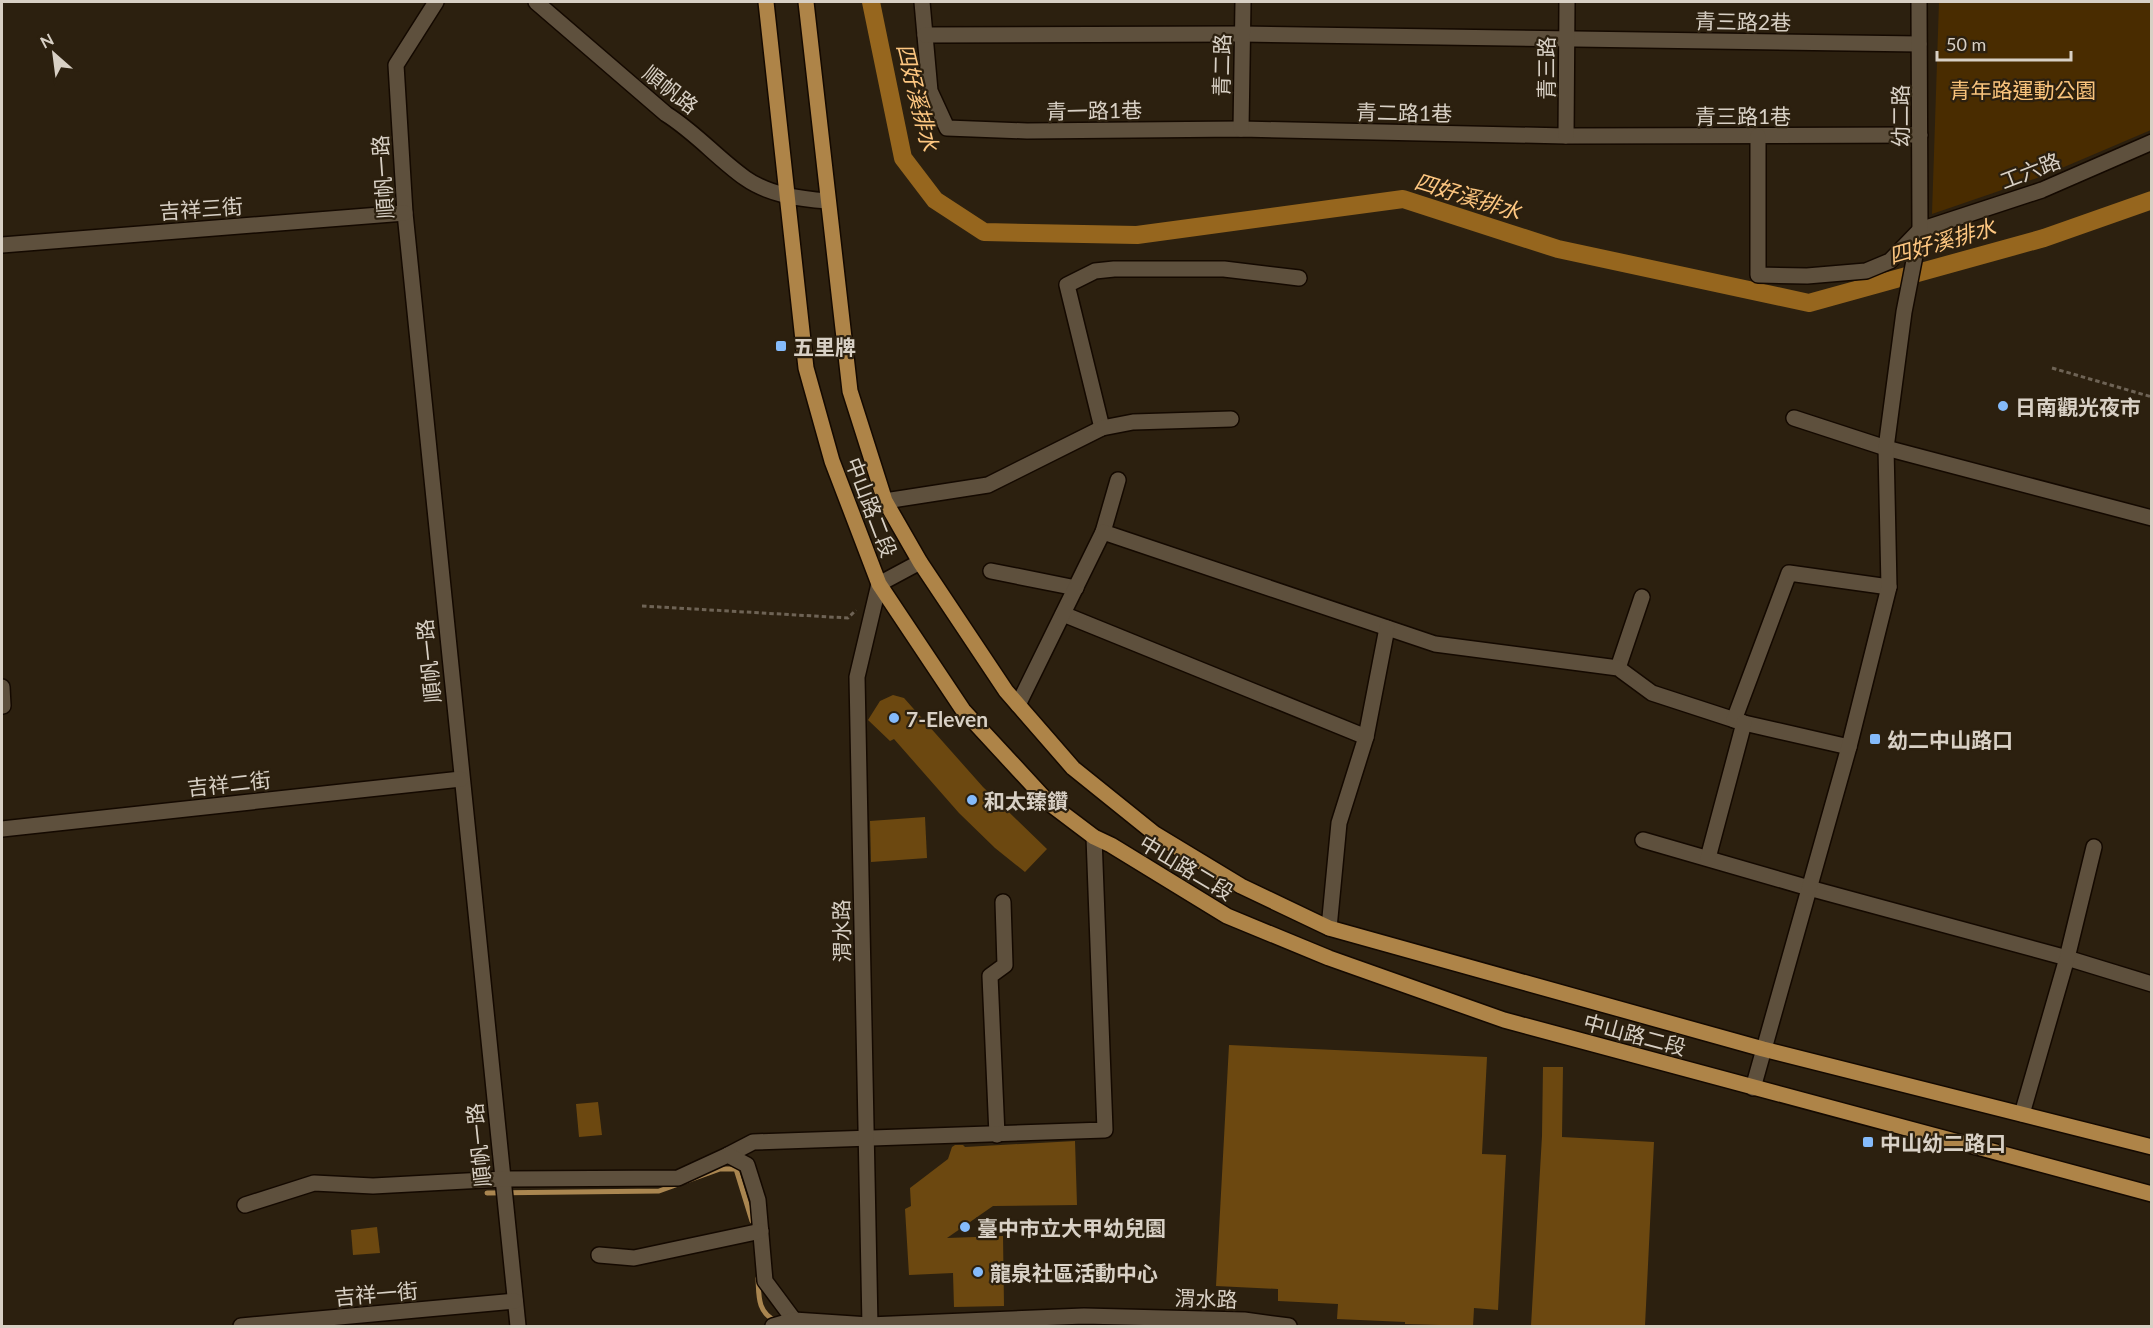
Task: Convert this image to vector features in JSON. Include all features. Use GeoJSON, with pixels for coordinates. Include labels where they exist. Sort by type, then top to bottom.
{"type":"FeatureCollection","features":[{"type":"Feature","properties":{"kind":"main road","name":"中山路二段"},"geometry":{"type":"LineString","coordinates":[[766,2],[806,368],[832,461],[879,584],[963,710],[1049,803],[1094,837],[1111,845],[1227,916],[1329,958],[1504,1020],[2151,1194]]}},
{"type":"Feature","properties":{"kind":"main road","name":"中山路二段"},"geometry":{"type":"LineString","coordinates":[[806,2],[850,391],[885,501],[920,562],[1005,691],[1074,768],[1155,834],[1241,886],[1329,928],[1763,1049],[2151,1147]]}},
{"type":"Feature","properties":{"kind":"street","name":"順帆一路"},"geometry":{"type":"LineString","coordinates":[[436,2],[396,65],[405,213],[518,1326]]}},
{"type":"Feature","properties":{"kind":"street","name":"順帆路"},"geometry":{"type":"LineString","coordinates":[[536,2],[666,114],[685,125],[746,179],[788,197],[828,201]]}},
{"type":"Feature","properties":{"kind":"street"},"geometry":{"type":"LineString","coordinates":[[922,2],[925,35]]}},
{"type":"Feature","properties":{"kind":"street","name":"青二路"},"geometry":{"type":"LineString","coordinates":[[1241,129],[1243,2]]}},
{"type":"Feature","properties":{"kind":"street","name":"青三路"},"geometry":{"type":"LineString","coordinates":[[1566,136],[1567,2]]}},
{"type":"Feature","properties":{"kind":"street","name":"幼二路"},"geometry":{"type":"LineString","coordinates":[[1753,1088],[1849,747],[1889,587],[1886,448],[1904,312],[1920,230],[1919,2]]}},
{"type":"Feature","properties":{"kind":"street","name":"青三路2巷"},"geometry":{"type":"LineString","coordinates":[[925,35],[1242,34],[1919,44]]}},
{"type":"Feature","properties":{"kind":"street","name":"青一路1巷"},"geometry":{"type":"LineString","coordinates":[[925,35],[930,91],[947,128],[1027,131],[1241,129]]}},
{"type":"Feature","properties":{"kind":"street","name":"青二路1巷"},"geometry":{"type":"LineString","coordinates":[[1241,129],[1566,136]]}},
{"type":"Feature","properties":{"kind":"street","name":"青三路1巷"},"geometry":{"type":"LineString","coordinates":[[1566,136],[1920,135]]}},
{"type":"Feature","properties":{"kind":"street"},"geometry":{"type":"LineString","coordinates":[[1758,136],[1758,275],[1807,276],[1866,271],[1890,261],[1920,230]]}},
{"type":"Feature","properties":{"kind":"street","name":"工六路"},"geometry":{"type":"LineString","coordinates":[[1920,230],[2042,190],[2151,142]]}},
{"type":"Feature","properties":{"kind":"street","name":"吉祥三街"},"geometry":{"type":"LineString","coordinates":[[2,245],[405,213]]}},
{"type":"Feature","properties":{"kind":"street"},"geometry":{"type":"LineString","coordinates":[[1102,428],[1067,285],[1095,271],[1114,269],[1224,269],[1299,278]]}},
{"type":"Feature","properties":{"kind":"street"},"geometry":{"type":"LineString","coordinates":[[1794,418],[1886,448],[2151,518]]}},
{"type":"Feature","properties":{"kind":"street"},"geometry":{"type":"LineString","coordinates":[[885,501],[988,485],[1102,428],[1133,422],[1231,419]]}},
{"type":"Feature","properties":{"kind":"street"},"geometry":{"type":"LineString","coordinates":[[1018,705],[1103,532],[1118,480]]}},
{"type":"Feature","properties":{"kind":"street"},"geometry":{"type":"LineString","coordinates":[[1103,532],[1435,645],[1618,668],[1652,693],[1739,721],[1849,747]]}},
{"type":"Feature","properties":{"kind":"street"},"geometry":{"type":"LineString","coordinates":[[879,584],[920,562]]}},
{"type":"Feature","properties":{"kind":"street"},"geometry":{"type":"LineString","coordinates":[[991,571],[1076,588]]}},
{"type":"Feature","properties":{"kind":"street"},"geometry":{"type":"LineString","coordinates":[[1708,858],[1739,721],[1789,573],[1889,587]]}},
{"type":"Feature","properties":{"kind":"street","name":"渭水路"},"geometry":{"type":"LineString","coordinates":[[870,1326],[857,677],[879,584]]}},
{"type":"Feature","properties":{"kind":"street"},"geometry":{"type":"LineString","coordinates":[[1618,668],[1642,597]]}},
{"type":"Feature","properties":{"kind":"street"},"geometry":{"type":"LineString","coordinates":[[1063,614],[1366,737]]}},
{"type":"Feature","properties":{"kind":"street"},"geometry":{"type":"LineString","coordinates":[[1329,928],[1339,823],[1366,737],[1387,628]]}},
{"type":"Feature","properties":{"kind":"street"},"geometry":{"type":"LineString","coordinates":[[2,687],[2,706]]}},
{"type":"Feature","properties":{"kind":"street","name":"吉祥二街"},"geometry":{"type":"LineString","coordinates":[[2,829],[461,779]]}},
{"type":"Feature","properties":{"kind":"street"},"geometry":{"type":"LineString","coordinates":[[245,1205],[314,1183],[373,1186],[502,1179],[678,1178],[753,1142],[865,1140],[1105,1130],[1094,837]]}},
{"type":"Feature","properties":{"kind":"street"},"geometry":{"type":"LineString","coordinates":[[1643,840],[2067,958],[2151,984]]}},
{"type":"Feature","properties":{"kind":"street"},"geometry":{"type":"LineString","coordinates":[[2022,1114],[2067,958],[2094,847]]}},
{"type":"Feature","properties":{"kind":"street"},"geometry":{"type":"LineString","coordinates":[[997,1135],[990,976],[1005,965],[1004,902]]}},
{"type":"Feature","properties":{"kind":"street"},"geometry":{"type":"LineString","coordinates":[[728,1155],[747,1165],[758,1200],[765,1281],[794,1320]]}},
{"type":"Feature","properties":{"kind":"street"},"geometry":{"type":"LineString","coordinates":[[599,1255],[634,1258],[761,1231]]}},
{"type":"Feature","properties":{"kind":"street","name":"吉祥一街"},"geometry":{"type":"LineString","coordinates":[[241,1326],[515,1301]]}},
{"type":"Feature","properties":{"kind":"street","name":"渭水路"},"geometry":{"type":"LineString","coordinates":[[773,1326],[794,1320],[870,1326],[1084,1316],[1244,1320],[1289,1326]]}},
{"type":"Feature","properties":{"kind":"path"},"geometry":{"type":"LineString","coordinates":[[2052,368],[2151,397]]}},
{"type":"Feature","properties":{"kind":"path"},"geometry":{"type":"LineString","coordinates":[[642,606],[848,618],[856,609]]}},
{"type":"Feature","properties":{"kind":"green space","name":"青年路運動公園"},"geometry":{"type":"Polygon","coordinates":[[[1939,2],[2151,2],[2151,130],[2043,176],[1932,214],[1939,2]]]}},
{"type":"Feature","properties":{"kind":"building","name":"和太臻鑽"},"geometry":{"type":"Polygon","coordinates":[[[893,695],[904,698],[983,787],[1047,849],[1025,872],[995,848],[959,813],[894,739],[890,741],[868,720],[880,701],[893,695]]]}},
{"type":"Feature","properties":{"kind":"building"},"geometry":{"type":"Polygon","coordinates":[[[925,817],[927,858],[871,862],[870,821],[925,817]]]}},
{"type":"Feature","properties":{"kind":"building"},"geometry":{"type":"Polygon","coordinates":[[[1229,1045],[1487,1057],[1482,1154],[1506,1155],[1498,1310],[1474,1308],[1473,1326],[1337,1319],[1338,1304],[1278,1301],[1278,1289],[1216,1286],[1229,1045]]]}},
{"type":"Feature","properties":{"kind":"building"},"geometry":{"type":"Polygon","coordinates":[[[1543,1067],[1563,1067],[1562,1137],[1654,1142],[1645,1326],[1531,1326],[1542,1136],[1543,1067]]]}},
{"type":"Feature","properties":{"kind":"building"},"geometry":{"type":"Polygon","coordinates":[[[598,1102],[602,1135],[579,1137],[576,1104],[598,1102]]]}},
{"type":"Feature","properties":{"kind":"building","name":"臺中市立大甲幼兒園"},"geometry":{"type":"Polygon","coordinates":[[[1075,1141],[1077,1205],[993,1206],[947,1238],[1003,1236],[1004,1306],[954,1307],[953,1273],[909,1275],[905,1209],[911,1206],[910,1188],[948,1159],[952,1147],[955,1145],[965,1147],[1075,1141]]]}},
{"type":"Feature","properties":{"kind":"building"},"geometry":{"type":"Polygon","coordinates":[[[377,1227],[380,1253],[353,1255],[351,1230],[377,1227]]]}},
{"type":"Feature","properties":{"kind":"waterway","name":"四好溪排水"},"geometry":{"type":"LineString","coordinates":[[871,2],[903,158],[935,200],[984,232],[1137,235],[1403,199],[1558,249],[1809,303],[2044,238],[2152,200]]}},
{"type":"Feature","properties":{"kind":"waterway"},"geometry":{"type":"LineString","coordinates":[[487,1193],[659,1191],[720,1169],[736,1169],[752,1221]]}},
{"type":"Feature","properties":{"kind":"waterway"},"geometry":{"type":"LineString","coordinates":[[758,1278],[762,1308],[776,1321]]}},
{"type":"Feature","properties":{"kind":"waterway"},"geometry":{"type":"LineString","coordinates":[[1040,1326],[1111,1326]]}},
{"type":"Feature","properties":{"kind":"place","name":"五里牌"},"geometry":{"type":"Point","coordinates":[781,346]}},
{"type":"Feature","properties":{"kind":"place","name":"日南觀光夜市"},"geometry":{"type":"Point","coordinates":[2003,406]}},
{"type":"Feature","properties":{"kind":"place","name":"7-Eleven"},"geometry":{"type":"Point","coordinates":[894,718]}},
{"type":"Feature","properties":{"kind":"place","name":"幼二中山路口"},"geometry":{"type":"Point","coordinates":[1875,739]}},
{"type":"Feature","properties":{"kind":"place","name":"和太臻鑽"},"geometry":{"type":"Point","coordinates":[972,800]}},
{"type":"Feature","properties":{"kind":"place","name":"中山幼二路口"},"geometry":{"type":"Point","coordinates":[1868,1142]}},
{"type":"Feature","properties":{"kind":"place","name":"臺中市立大甲幼兒園"},"geometry":{"type":"Point","coordinates":[965,1227]}},
{"type":"Feature","properties":{"kind":"place","name":"龍泉社區活動中心"},"geometry":{"type":"Point","coordinates":[978,1272]}}]}
